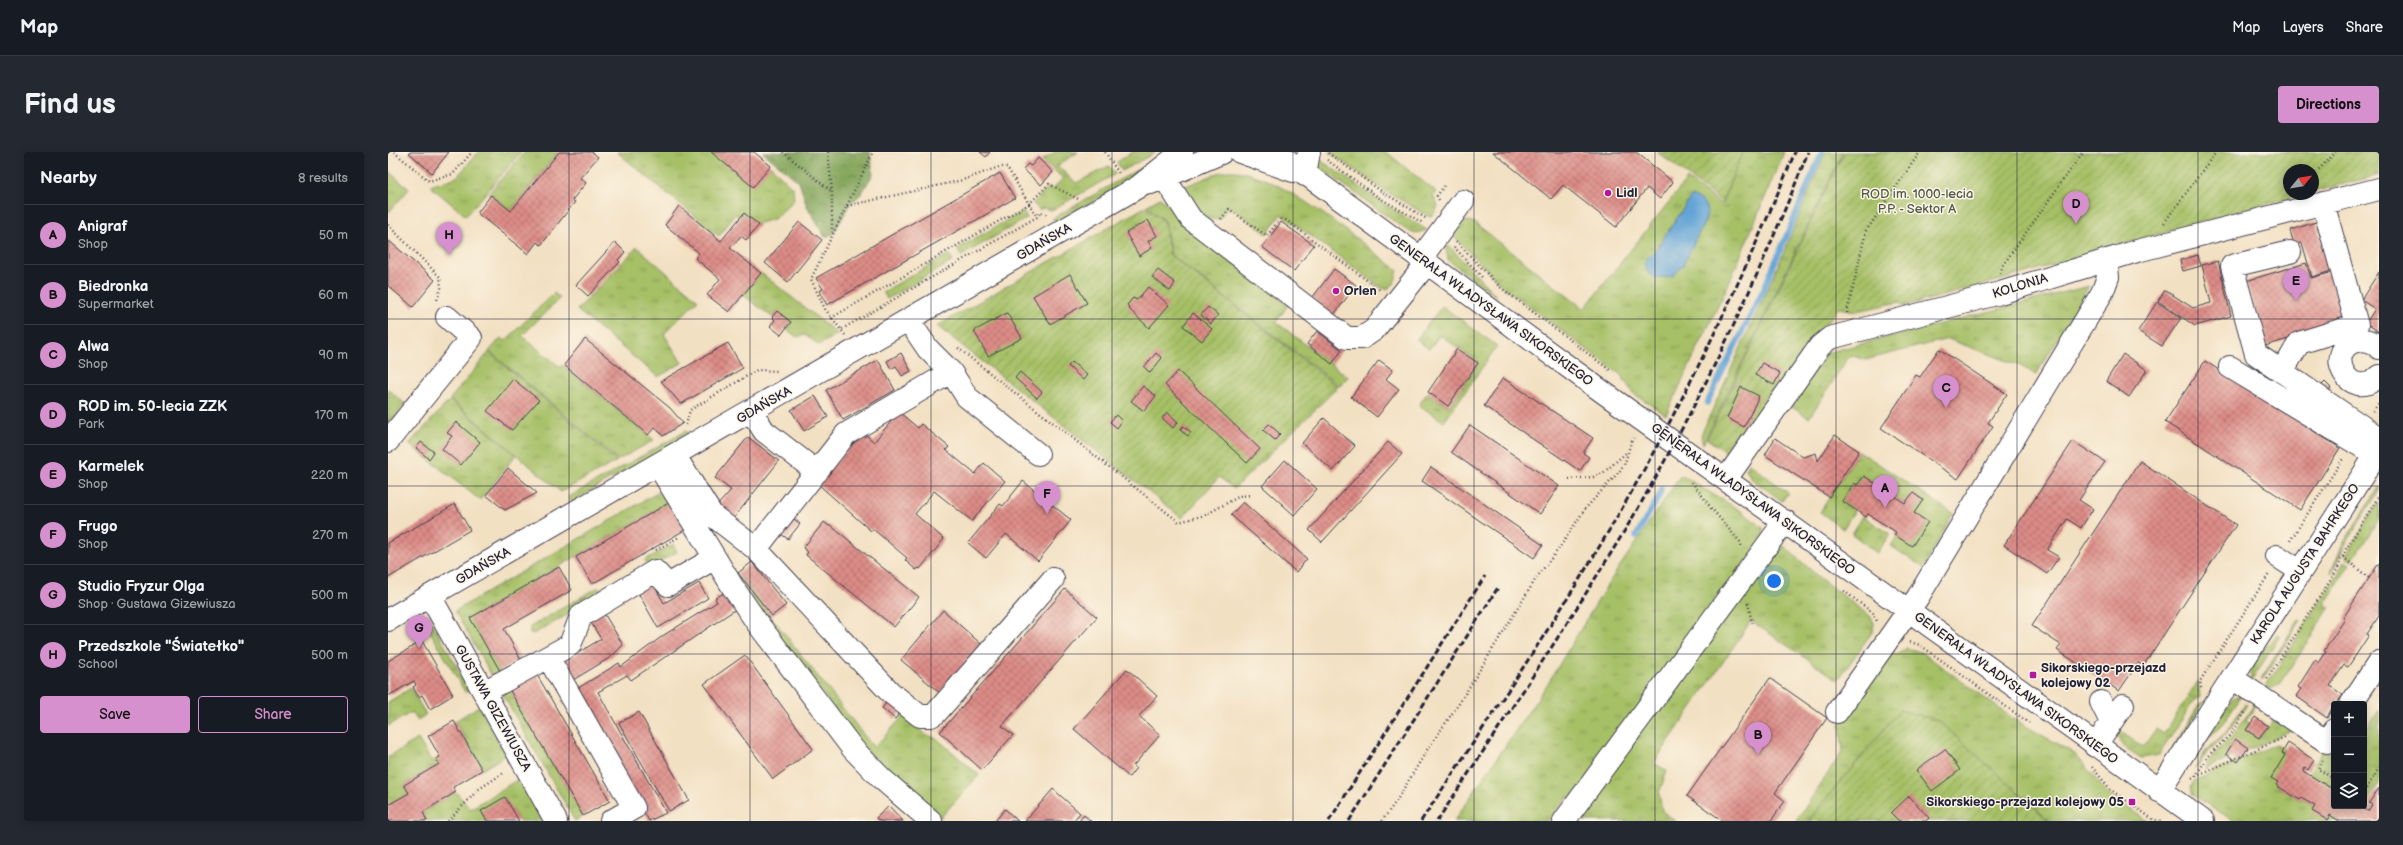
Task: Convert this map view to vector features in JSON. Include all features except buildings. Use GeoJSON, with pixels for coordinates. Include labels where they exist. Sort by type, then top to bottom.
{"type":"FeatureCollection","features":[{"type":"Feature","properties":{"kind":"street","name":"GDAŃSKA"},"geometry":{"type":"LineString","coordinates":[[388,620],[909,321],[1129,178],[1182,152]]}},
{"type":"Feature","properties":{"kind":"street","name":"GDAŃSKA"},"geometry":{"type":"LineString","coordinates":[[1129,178],[1165,179],[1226,152]]}},
{"type":"Feature","properties":{"kind":"street","name":"GENERAŁA WŁADYSŁAWA SIKORSKIEGO"},"geometry":{"type":"LineString","coordinates":[[1226,152],[1306,175]]}},
{"type":"Feature","properties":{"kind":"street","name":"GENERAŁA WŁADYSŁAWA SIKORSKIEGO"},"geometry":{"type":"LineString","coordinates":[[1276,152],[1593,385],[1908,610],[2091,754],[2159,791],[2203,821]]}},
{"type":"Feature","properties":{"kind":"street"},"geometry":{"type":"LineString","coordinates":[[1306,175],[1309,152]]}},
{"type":"Feature","properties":{"kind":"street"},"geometry":{"type":"LineString","coordinates":[[1165,179],[1182,207],[1200,226],[1347,338],[1362,338],[1374,330],[1424,261],[1442,229],[1463,201]]}},
{"type":"Feature","properties":{"kind":"street","name":"KOLONIA"},"geometry":{"type":"LineString","coordinates":[[1726,479],[1820,346],[1830,338],[2000,293],[2106,260],[2379,189]]}},
{"type":"Feature","properties":{"kind":"street"},"geometry":{"type":"LineString","coordinates":[[2282,372],[2299,343],[2357,325],[2323,203]]}},
{"type":"Feature","properties":{"kind":"street"},"geometry":{"type":"LineString","coordinates":[[2290,252],[2232,266],[2256,354],[2334,407],[2370,442]]}},
{"type":"Feature","properties":{"kind":"street"},"geometry":{"type":"LineString","coordinates":[[1837,712],[1908,610],[2102,293],[2108,277],[2106,260]]}},
{"type":"Feature","properties":{"kind":"street"},"geometry":{"type":"LineString","coordinates":[[388,442],[472,338],[441,312]]}},
{"type":"Feature","properties":{"kind":"street"},"geometry":{"type":"LineString","coordinates":[[909,321],[928,349],[951,372],[967,397],[1038,454]]}},
{"type":"Feature","properties":{"kind":"street"},"geometry":{"type":"LineString","coordinates":[[2379,348],[2374,343],[2363,340],[2352,342],[2343,350],[2340,361],[2343,373],[2350,381],[2362,384],[2373,382],[2379,376]]}},
{"type":"Feature","properties":{"kind":"street"},"geometry":{"type":"LineString","coordinates":[[2230,367],[2370,442]]}},
{"type":"Feature","properties":{"kind":"street"},"geometry":{"type":"LineString","coordinates":[[756,549],[846,434],[951,372]]}},
{"type":"Feature","properties":{"kind":"street"},"geometry":{"type":"LineString","coordinates":[[2334,407],[2350,381]]}},
{"type":"Feature","properties":{"kind":"street"},"geometry":{"type":"LineString","coordinates":[[752,412],[764,431],[817,472]]}},
{"type":"Feature","properties":{"kind":"street","name":"KAROLA AUGUSTA BAHRKEGO"},"geometry":{"type":"LineString","coordinates":[[2159,791],[2300,571],[2370,442]]}},
{"type":"Feature","properties":{"kind":"street"},"geometry":{"type":"LineString","coordinates":[[666,460],[712,515],[756,549],[890,692],[920,716],[927,717],[936,713],[1053,579]]}},
{"type":"Feature","properties":{"kind":"street"},"geometry":{"type":"LineString","coordinates":[[666,460],[715,558],[758,624],[854,749],[881,778],[931,821]]}},
{"type":"Feature","properties":{"kind":"street"},"geometry":{"type":"LineString","coordinates":[[1564,821],[1744,579],[1785,521]]}},
{"type":"Feature","properties":{"kind":"street"},"geometry":{"type":"LineString","coordinates":[[2278,557],[2300,571]]}},
{"type":"Feature","properties":{"kind":"street"},"geometry":{"type":"LineString","coordinates":[[484,692],[570,645],[581,616],[655,572],[668,585],[715,558]]}},
{"type":"Feature","properties":{"kind":"street","name":"GUSTAWA GIZEWIUSZA"},"geometry":{"type":"LineString","coordinates":[[430,596],[556,821]]}},
{"type":"Feature","properties":{"kind":"street"},"geometry":{"type":"LineString","coordinates":[[548,657],[634,808],[611,821]]}},
{"type":"Feature","properties":{"kind":"street"},"geometry":{"type":"LineString","coordinates":[[2353,701],[2379,662]]}},
{"type":"Feature","properties":{"kind":"street"},"geometry":{"type":"LineString","coordinates":[[2232,678],[2326,742],[2331,734]]}},
{"type":"Feature","properties":{"kind":"street"},"geometry":{"type":"LineString","coordinates":[[2101,702],[2111,722]]}},
{"type":"Feature","properties":{"kind":"street"},"geometry":{"type":"LineString","coordinates":[[2091,754],[2123,704]]}},
{"type":"Feature","properties":{"kind":"path"},"geometry":{"type":"LineString","coordinates":[[394,152],[429,181],[453,174],[472,152]]}},
{"type":"Feature","properties":{"kind":"path"},"geometry":{"type":"LineString","coordinates":[[783,152],[832,191]]}},
{"type":"Feature","properties":{"kind":"path"},"geometry":{"type":"LineString","coordinates":[[828,152],[832,191],[832,232]]}},
{"type":"Feature","properties":{"kind":"path"},"geometry":{"type":"LineString","coordinates":[[873,152],[810,279],[831,318],[842,329],[1037,217],[1041,212],[1049,216],[1055,212]]}},
{"type":"Feature","properties":{"kind":"path"},"geometry":{"type":"LineString","coordinates":[[1105,152],[1129,178]]}},
{"type":"Feature","properties":{"kind":"path"},"geometry":{"type":"LineString","coordinates":[[1326,152],[1381,191],[1414,209],[1442,229],[1500,287],[1613,373]]}},
{"type":"Feature","properties":{"kind":"path"},"geometry":{"type":"LineString","coordinates":[[1848,310],[1866,231],[1920,152]]}},
{"type":"Feature","properties":{"kind":"path"},"geometry":{"type":"LineString","coordinates":[[1999,276],[2003,265],[2083,152]]}},
{"type":"Feature","properties":{"kind":"path"},"geometry":{"type":"LineString","coordinates":[[2162,225],[2216,152]]}},
{"type":"Feature","properties":{"kind":"path"},"geometry":{"type":"LineString","coordinates":[[2319,169],[2336,152]]}},
{"type":"Feature","properties":{"kind":"path"},"geometry":{"type":"LineString","coordinates":[[847,207],[963,180],[999,167],[1007,168],[1037,217]]}},
{"type":"Feature","properties":{"kind":"path"},"geometry":{"type":"LineString","coordinates":[[1114,180],[1129,178]]}},
{"type":"Feature","properties":{"kind":"path"},"geometry":{"type":"LineString","coordinates":[[831,318],[1029,204],[1049,184],[1079,199]]}},
{"type":"Feature","properties":{"kind":"path"},"geometry":{"type":"LineString","coordinates":[[1073,202],[1086,195]]}},
{"type":"Feature","properties":{"kind":"path"},"geometry":{"type":"LineString","coordinates":[[1216,221],[1221,219],[1229,209],[1267,236],[1282,217],[1381,290],[1387,291]]}},
{"type":"Feature","properties":{"kind":"path"},"geometry":{"type":"LineString","coordinates":[[388,225],[440,276],[441,312]]}},
{"type":"Feature","properties":{"kind":"path"},"geometry":{"type":"LineString","coordinates":[[954,345],[1178,522],[1205,515],[1240,496],[1251,495]]}},
{"type":"Feature","properties":{"kind":"path"},"geometry":{"type":"LineString","coordinates":[[2202,690],[2200,681],[2278,557],[2370,442],[2379,403]]}},
{"type":"Feature","properties":{"kind":"path"},"geometry":{"type":"LineString","coordinates":[[1382,821],[1397,800],[1426,750],[1460,702],[1537,577],[1554,556],[1585,509],[1619,472],[1630,442],[1635,437]]}},
{"type":"Feature","properties":{"kind":"path"},"geometry":{"type":"LineString","coordinates":[[1569,479],[1593,477],[1603,473],[1627,453]]}},
{"type":"Feature","properties":{"kind":"path"},"geometry":{"type":"LineString","coordinates":[[1690,479],[1711,508],[1740,542],[1745,560],[1744,579],[1752,622]]}},
{"type":"Feature","properties":{"kind":"path"},"geometry":{"type":"LineString","coordinates":[[2196,777],[2208,756],[2264,700],[2334,576],[2343,557],[2379,496]]}},
{"type":"Feature","properties":{"kind":"path"},"geometry":{"type":"LineString","coordinates":[[2343,557],[2370,578]]}},
{"type":"Feature","properties":{"kind":"path"},"geometry":{"type":"LineString","coordinates":[[1887,640],[1899,648],[1909,642],[1920,645],[2036,727]]}},
{"type":"Feature","properties":{"kind":"path"},"geometry":{"type":"LineString","coordinates":[[2196,777],[2306,727]]}},
{"type":"Feature","properties":{"kind":"path"},"geometry":{"type":"LineString","coordinates":[[2091,754],[2111,790],[2154,820],[2161,821]]}},
{"type":"Feature","properties":{"kind":"path"},"geometry":{"type":"LineString","coordinates":[[448,821],[479,789],[505,773],[502,767]]}},
{"type":"Feature","properties":{"kind":"path"},"geometry":{"type":"LineString","coordinates":[[2367,787],[2379,768]]}},
{"type":"Feature","properties":{"kind":"path"},"geometry":{"type":"LineString","coordinates":[[2192,774],[2196,777]]}},
{"type":"Feature","properties":{"kind":"green space"},"geometry":{"type":"Polygon","coordinates":[[[478,152],[521,152],[466,216],[430,186],[457,177],[478,152]]]}},
{"type":"Feature","properties":{"kind":"green space"},"geometry":{"type":"Polygon","coordinates":[[[525,152],[558,152],[511,210],[489,193],[525,152]]]}},
{"type":"Feature","properties":{"kind":"green space"},"geometry":{"type":"Polygon","coordinates":[[[617,152],[711,152],[771,166],[793,188],[794,200],[774,219],[752,225],[735,214],[719,236],[617,152]]]}},
{"type":"Feature","properties":{"kind":"green space"},"geometry":{"type":"Polygon","coordinates":[[[763,152],[870,152],[873,174],[861,194],[850,204],[834,233],[825,237],[807,206],[799,182],[763,152]]]}},
{"type":"Feature","properties":{"kind":"green space"},"geometry":{"type":"Polygon","coordinates":[[[1055,152],[1078,152],[1057,166],[1076,183],[1109,166],[1115,174],[1052,210],[1043,208],[1039,210],[1033,203],[1049,187],[1053,189],[1063,178],[1042,160],[1055,152]]]}},
{"type":"Feature","properties":{"kind":"green space"},"geometry":{"type":"Polygon","coordinates":[[[1133,152],[1156,152],[1122,171],[1117,162],[1133,152]]]}},
{"type":"Feature","properties":{"kind":"green space"},"geometry":{"type":"Polygon","coordinates":[[[1168,152],[1171,152],[1120,186],[1056,222],[1052,219],[1168,152]]]}},
{"type":"Feature","properties":{"kind":"green space"},"geometry":{"type":"Polygon","coordinates":[[[1329,152],[1386,152],[1436,192],[1433,196],[1438,206],[1436,212],[1432,216],[1428,216],[1382,189],[1329,152]]]}},
{"type":"Feature","properties":{"kind":"green space"},"geometry":{"type":"Polygon","coordinates":[[[1657,152],[1743,152],[1722,202],[1657,152]]]}},
{"type":"Feature","properties":{"kind":"green space"},"geometry":{"type":"Polygon","coordinates":[[[1743,152],[1784,152],[1729,283],[1666,415],[1633,393],[1621,375],[1503,287],[1451,233],[1461,223],[1467,221],[1475,223],[1584,309],[1687,179],[1721,204],[1743,152]]]}},
{"type":"Feature","properties":{"kind":"green space"},"geometry":{"type":"Polygon","coordinates":[[[1825,152],[1843,152],[1703,444],[1701,435],[1781,259],[1825,152]]]}},
{"type":"Feature","properties":{"kind":"green space","name":"ROD im. 1000-lecia P.P. - Sektor A"},"geometry":{"type":"Polygon","coordinates":[[[1844,152],[2379,152],[2379,175],[2319,190],[2319,164],[2283,164],[2283,200],[1904,306],[1899,302],[1857,311],[1838,308],[1790,370],[1752,434],[1726,452],[1707,439],[1844,152]]]}},
{"type":"Feature","properties":{"kind":"green space"},"geometry":{"type":"Polygon","coordinates":[[[1316,157],[1378,200],[1427,230],[1416,233],[1405,229],[1318,166],[1316,157]]]}},
{"type":"Feature","properties":{"kind":"green space"},"geometry":{"type":"Polygon","coordinates":[[[388,171],[409,189],[389,212],[388,211],[388,171]]]}},
{"type":"Feature","properties":{"kind":"green space"},"geometry":{"type":"Polygon","coordinates":[[[1228,171],[1247,173],[1269,181],[1316,209],[1398,270],[1394,284],[1387,289],[1382,288],[1281,214],[1267,234],[1229,206],[1220,218],[1211,220],[1206,217],[1197,210],[1191,202],[1186,186],[1218,173],[1228,171]]]}},
{"type":"Feature","properties":{"kind":"green space"},"geometry":{"type":"Polygon","coordinates":[[[1160,198],[1187,227],[1288,305],[1276,322],[1348,377],[1339,386],[1171,255],[1165,221],[1146,206],[1160,198]]]}},
{"type":"Feature","properties":{"kind":"green space"},"geometry":{"type":"Polygon","coordinates":[[[1145,207],[1164,221],[1170,255],[1338,387],[1234,489],[1219,477],[1182,518],[937,326],[1145,207]]]}},
{"type":"Feature","properties":{"kind":"green space"},"geometry":{"type":"Polygon","coordinates":[[[1023,211],[1027,218],[961,256],[957,249],[1023,211]]]}},
{"type":"Feature","properties":{"kind":"green space"},"geometry":{"type":"Polygon","coordinates":[[[1445,243],[1448,245],[1497,297],[1448,260],[1445,243]]]}},
{"type":"Feature","properties":{"kind":"green space"},"geometry":{"type":"Polygon","coordinates":[[[637,247],[698,300],[664,334],[682,363],[658,377],[577,310],[637,247]]]}},
{"type":"Feature","properties":{"kind":"green space"},"geometry":{"type":"Polygon","coordinates":[[[949,254],[953,261],[887,299],[883,292],[949,254]]]}},
{"type":"Feature","properties":{"kind":"green space"},"geometry":{"type":"Polygon","coordinates":[[[761,273],[838,334],[819,345],[805,335],[797,337],[786,329],[791,322],[777,311],[772,317],[743,295],[761,273]]]}},
{"type":"Feature","properties":{"kind":"green space"},"geometry":{"type":"Polygon","coordinates":[[[2089,286],[2036,375],[2021,366],[1948,339],[1865,360],[1850,355],[1809,418],[1790,406],[1826,353],[2089,286]]]}},
{"type":"Feature","properties":{"kind":"green space"},"geometry":{"type":"Polygon","coordinates":[[[554,293],[560,298],[522,336],[560,367],[562,365],[654,440],[618,460],[489,351],[501,338],[505,341],[554,293]]]}},
{"type":"Feature","properties":{"kind":"green space"},"geometry":{"type":"Polygon","coordinates":[[[1442,306],[1497,346],[1444,422],[1419,405],[1427,393],[1449,407],[1479,363],[1440,335],[1429,349],[1416,340],[1442,306]]]}},
{"type":"Feature","properties":{"kind":"green space"},"geometry":{"type":"Polygon","coordinates":[[[489,352],[617,461],[561,492],[450,399],[489,352]]]}},
{"type":"Feature","properties":{"kind":"green space"},"geometry":{"type":"Polygon","coordinates":[[[388,389],[405,404],[388,424],[388,389]]]}},
{"type":"Feature","properties":{"kind":"green space"},"geometry":{"type":"Polygon","coordinates":[[[450,400],[516,455],[480,500],[409,444],[450,400]]]}},
{"type":"Feature","properties":{"kind":"green space"},"geometry":{"type":"Polygon","coordinates":[[[686,431],[689,434],[571,502],[569,497],[686,431]]]}},
{"type":"Feature","properties":{"kind":"green space"},"geometry":{"type":"Polygon","coordinates":[[[1859,451],[1953,513],[1924,568],[1891,546],[1897,536],[1912,546],[1928,523],[1914,513],[1923,500],[1913,493],[1905,503],[1863,475],[1857,485],[1854,483],[1842,501],[1855,510],[1843,529],[1820,512],[1859,451]]]}},
{"type":"Feature","properties":{"kind":"green space"},"geometry":{"type":"Polygon","coordinates":[[[1749,463],[1788,493],[1782,501],[1752,479],[1746,469],[1749,463]]]}},
{"type":"Feature","properties":{"kind":"green space"},"geometry":{"type":"Polygon","coordinates":[[[2379,469],[2379,473],[2344,526],[2343,525],[2379,469]]]}},
{"type":"Feature","properties":{"kind":"green space"},"geometry":{"type":"Polygon","coordinates":[[[1681,475],[1741,511],[1763,528],[1765,542],[1582,789],[1561,804],[1548,821],[1454,821],[1548,683],[1608,584],[1681,475]]]}},
{"type":"Feature","properties":{"kind":"green space"},"geometry":{"type":"Polygon","coordinates":[[[2379,487],[2379,491],[2343,548],[2331,573],[2341,547],[2379,487]]]}},
{"type":"Feature","properties":{"kind":"green space"},"geometry":{"type":"Polygon","coordinates":[[[664,489],[672,501],[470,618],[500,671],[492,676],[455,611],[664,489]]]}},
{"type":"Feature","properties":{"kind":"green space"},"geometry":{"type":"Polygon","coordinates":[[[2379,502],[2379,519],[2352,561],[2346,557],[2347,553],[2379,502]]]}},
{"type":"Feature","properties":{"kind":"green space"},"geometry":{"type":"Polygon","coordinates":[[[1863,516],[1890,534],[1877,553],[1852,534],[1863,516]]]}},
{"type":"Feature","properties":{"kind":"green space"},"geometry":{"type":"Polygon","coordinates":[[[673,544],[677,552],[660,561],[668,573],[648,565],[645,560],[673,544]]]}},
{"type":"Feature","properties":{"kind":"green space"},"geometry":{"type":"Polygon","coordinates":[[[1784,546],[1822,580],[1870,616],[1874,623],[1873,631],[1838,680],[1751,621],[1654,763],[1667,771],[1659,793],[1662,811],[1676,821],[1584,821],[1577,816],[1774,549],[1784,546]]]}},
{"type":"Feature","properties":{"kind":"green space"},"geometry":{"type":"Polygon","coordinates":[[[2344,561],[2350,564],[2325,604],[2330,607],[2281,683],[2273,688],[2264,689],[2338,574],[2344,561]]]}},
{"type":"Feature","properties":{"kind":"green space"},"geometry":{"type":"Polygon","coordinates":[[[737,573],[874,748],[905,714],[926,735],[936,738],[979,775],[940,818],[870,755],[765,618],[737,573]]]}},
{"type":"Feature","properties":{"kind":"green space"},"geometry":{"type":"Polygon","coordinates":[[[597,588],[604,589],[601,596],[535,633],[530,634],[530,627],[597,588]]]}},
{"type":"Feature","properties":{"kind":"green space"},"geometry":{"type":"Polygon","coordinates":[[[2299,619],[2301,620],[2262,680],[2261,679],[2299,619]]]}},
{"type":"Feature","properties":{"kind":"green space"},"geometry":{"type":"Polygon","coordinates":[[[432,623],[470,690],[465,692],[427,626],[432,623]]]}},
{"type":"Feature","properties":{"kind":"green space"},"geometry":{"type":"Polygon","coordinates":[[[2277,635],[2280,636],[2252,680],[2250,674],[2254,662],[2277,635]]]}},
{"type":"Feature","properties":{"kind":"green space"},"geometry":{"type":"Polygon","coordinates":[[[1907,648],[1923,653],[2015,720],[2075,754],[2107,793],[2147,821],[2049,821],[2038,810],[1900,710],[1808,821],[1796,821],[1843,751],[1840,725],[1891,651],[1897,655],[1907,648]]]}},
{"type":"Feature","properties":{"kind":"green space"},"geometry":{"type":"Polygon","coordinates":[[[2198,681],[2200,697],[2193,702],[2159,755],[2141,758],[2124,747],[2118,739],[2118,730],[2143,747],[2156,729],[2164,734],[2198,681]]]}},
{"type":"Feature","properties":{"kind":"green space"},"geometry":{"type":"Polygon","coordinates":[[[411,688],[426,715],[417,720],[412,712],[388,726],[388,702],[411,688]]]}},
{"type":"Feature","properties":{"kind":"green space"},"geometry":{"type":"Polygon","coordinates":[[[509,689],[583,816],[575,821],[502,693],[509,689]]]}},
{"type":"Feature","properties":{"kind":"green space"},"geometry":{"type":"Polygon","coordinates":[[[2236,696],[2241,696],[2221,726],[2203,743],[2232,699],[2236,696]]]}},
{"type":"Feature","properties":{"kind":"green space"},"geometry":{"type":"Polygon","coordinates":[[[2204,702],[2172,751],[2170,752],[2199,705],[2204,702]]]}},
{"type":"Feature","properties":{"kind":"green space"},"geometry":{"type":"Polygon","coordinates":[[[2255,703],[2256,705],[2246,721],[2250,724],[2246,730],[2259,738],[2277,717],[2298,727],[2246,751],[2235,740],[2226,754],[2231,758],[2204,770],[2213,755],[2234,735],[2255,703]]]}},
{"type":"Feature","properties":{"kind":"green space"},"geometry":{"type":"Polygon","coordinates":[[[2245,704],[2247,705],[2229,731],[2208,752],[2195,769],[2205,752],[2226,732],[2245,704]]]}},
{"type":"Feature","properties":{"kind":"green space"},"geometry":{"type":"Polygon","coordinates":[[[479,706],[506,755],[483,769],[455,721],[479,706]]]}},
{"type":"Feature","properties":{"kind":"green space"},"geometry":{"type":"Polygon","coordinates":[[[1900,710],[1939,721],[2049,821],[1808,821],[1900,710]]]}},
{"type":"Feature","properties":{"kind":"green space"},"geometry":{"type":"Polygon","coordinates":[[[2379,710],[2379,784],[2367,802],[2367,737],[2367,728],[2379,710]]]}},
{"type":"Feature","properties":{"kind":"green space"},"geometry":{"type":"Polygon","coordinates":[[[418,739],[432,762],[436,759],[439,764],[404,785],[409,793],[388,805],[388,757],[418,739]]]}},
{"type":"Feature","properties":{"kind":"green space"},"geometry":{"type":"Polygon","coordinates":[[[2276,744],[2284,748],[2282,753],[2285,755],[2276,785],[2300,800],[2301,798],[2315,806],[2327,820],[2330,815],[2339,821],[2234,821],[2193,795],[2191,788],[2194,781],[2276,744]]]}},
{"type":"Feature","properties":{"kind":"green space"},"geometry":{"type":"Polygon","coordinates":[[[2324,749],[2331,754],[2331,786],[2309,773],[2324,749]]]}},
{"type":"Feature","properties":{"kind":"green space"},"geometry":{"type":"Polygon","coordinates":[[[520,778],[544,821],[519,821],[505,798],[481,811],[487,821],[427,821],[423,812],[456,792],[470,809],[520,778]]]}},
{"type":"Feature","properties":{"kind":"water"},"geometry":{"type":"Polygon","coordinates":[[[1691,197],[1699,199],[1705,205],[1707,212],[1705,221],[1683,265],[1673,276],[1656,278],[1647,272],[1645,261],[1657,248],[1691,197]]]}},
{"type":"Feature","properties":{"kind":"waterway"},"geometry":{"type":"LineString","coordinates":[[1707,403],[1764,288],[1822,152]]}},
{"type":"Feature","properties":{"kind":"waterway"},"geometry":{"type":"LineString","coordinates":[[1636,536],[1660,495],[1661,489]]}},
{"type":"Feature","properties":{"kind":"railway"},"geometry":{"type":"LineString","coordinates":[[1421,821],[1509,690],[1565,602],[1620,512],[1646,466],[1687,389],[1725,311],[1795,152]]}},
{"type":"Feature","properties":{"kind":"railway"},"geometry":{"type":"LineString","coordinates":[[1437,821],[1589,589],[1661,467],[1685,423],[1729,334],[1790,198],[1808,152]]}},
{"type":"Feature","properties":{"kind":"railway"},"geometry":{"type":"LineString","coordinates":[[1329,821],[1485,576]]}},
{"type":"Feature","properties":{"kind":"railway"},"geometry":{"type":"LineString","coordinates":[[1349,821],[1499,586]]}},
{"type":"Feature","properties":{"kind":"place","name":"Lidl"},"geometry":{"type":"Point","coordinates":[1608,193]}},
{"type":"Feature","properties":{"kind":"place","name":"ROD im. 50-lecia ZZK"},"geometry":{"type":"Point","coordinates":[2076,224]}},
{"type":"Feature","properties":{"kind":"place","name":"Przedszkole \"Światełko\""},"geometry":{"type":"Point","coordinates":[449,255]}},
{"type":"Feature","properties":{"kind":"place","name":"Orlen"},"geometry":{"type":"Point","coordinates":[1336,291]}},
{"type":"Feature","properties":{"kind":"place","name":"Karmelek"},"geometry":{"type":"Point","coordinates":[2296,301]}},
{"type":"Feature","properties":{"kind":"place","name":"Alwa"},"geometry":{"type":"Point","coordinates":[1946,408]}},
{"type":"Feature","properties":{"kind":"place","name":"Anigraf"},"geometry":{"type":"Point","coordinates":[1885,508]}},
{"type":"Feature","properties":{"kind":"place","name":"Frugo"},"geometry":{"type":"Point","coordinates":[1047,514]}},
{"type":"Feature","properties":{"kind":"place","name":"Studio Fryzur Olga"},"geometry":{"type":"Point","coordinates":[419,648]}},
{"type":"Feature","properties":{"kind":"place","name":"Sikorskiego-przejazd kolejowy 02"},"geometry":{"type":"Point","coordinates":[2033,675]}},
{"type":"Feature","properties":{"kind":"place","name":"Biedronka"},"geometry":{"type":"Point","coordinates":[1758,755]}},
{"type":"Feature","properties":{"kind":"place","name":"Sikorskiego-przejazd kolejowy 05"},"geometry":{"type":"Point","coordinates":[2132,802]}}]}
